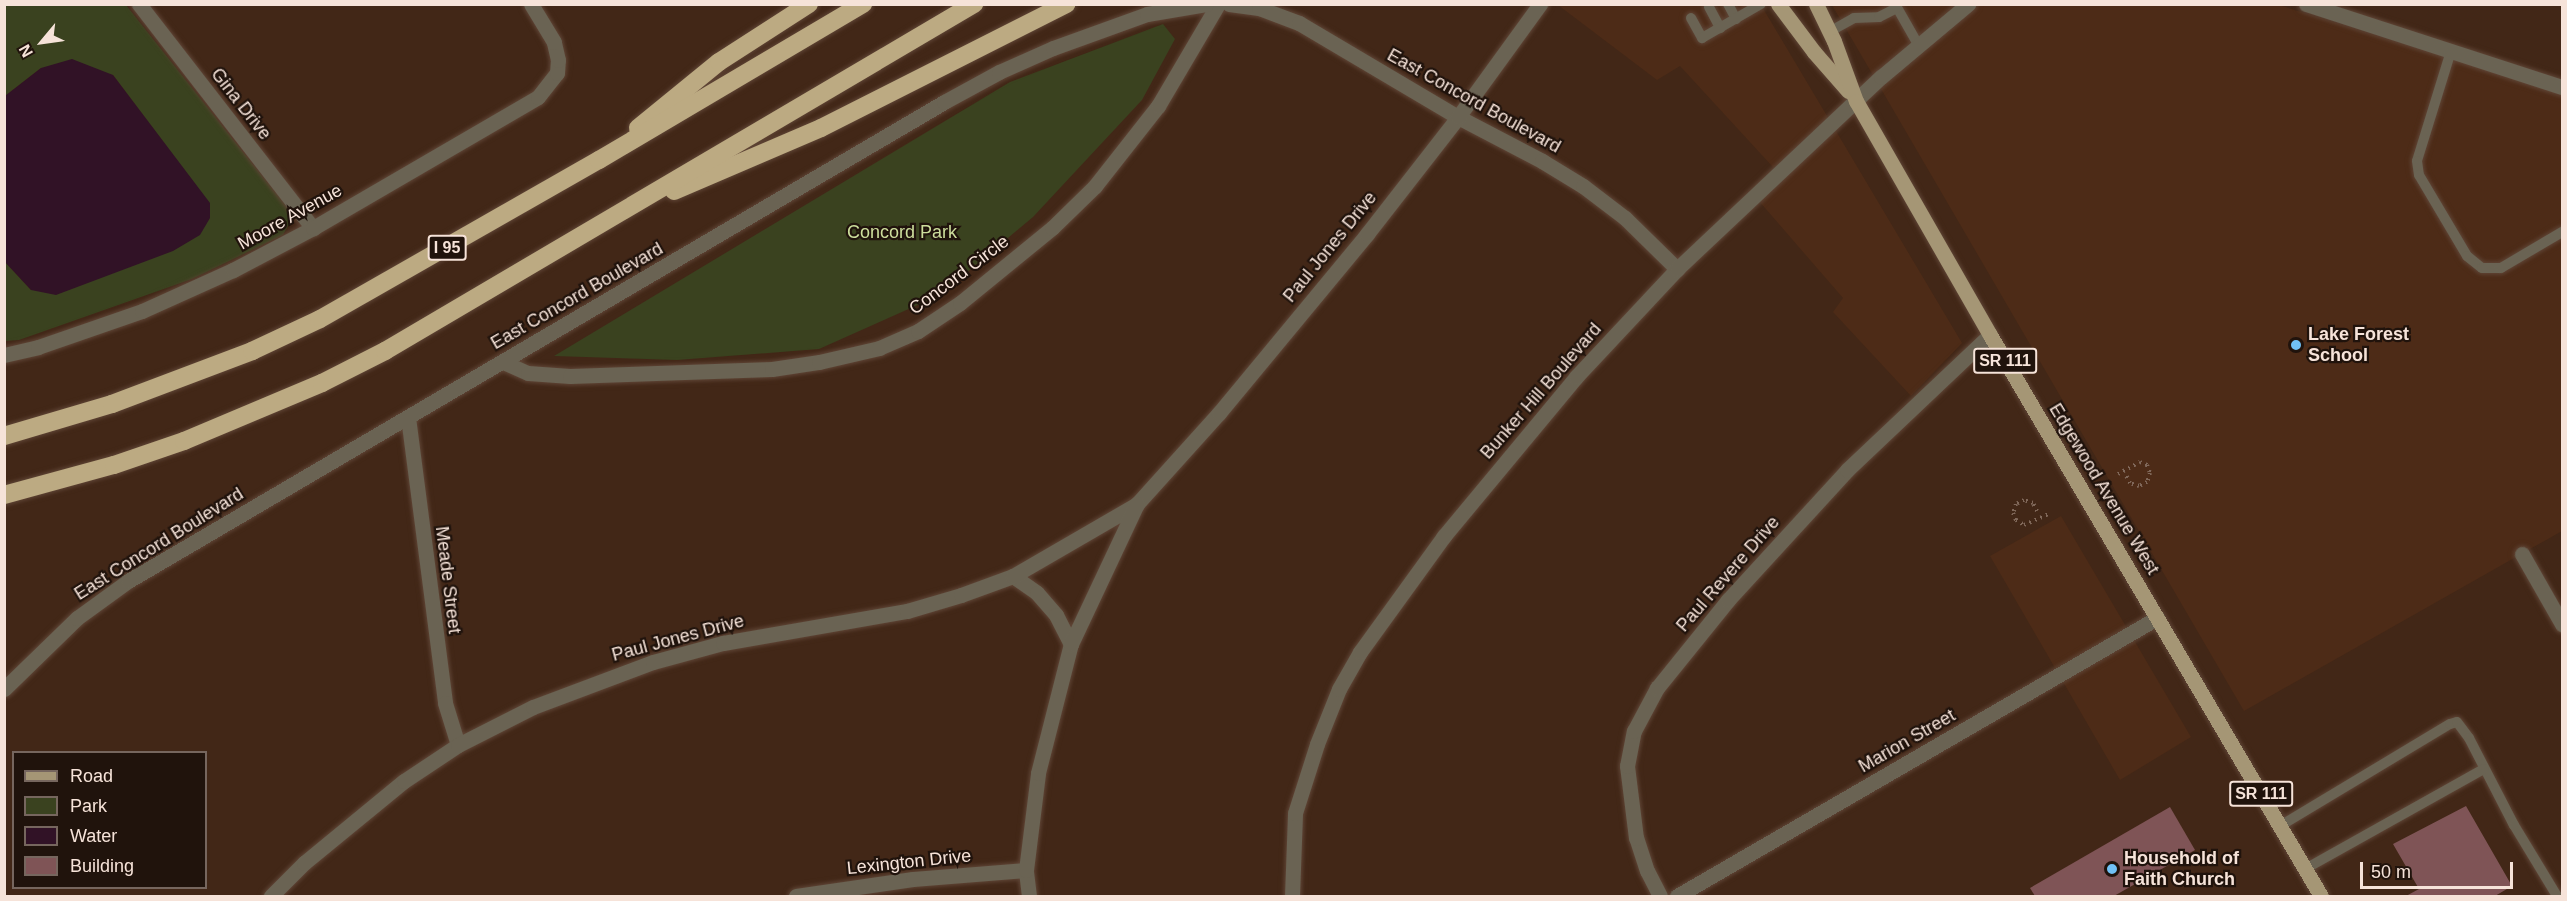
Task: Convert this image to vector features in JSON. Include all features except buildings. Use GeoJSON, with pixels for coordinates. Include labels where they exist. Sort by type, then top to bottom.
{"type":"FeatureCollection","features":[{"type":"Feature","properties":{"kind":"highway"},"geometry":{"type":"LineString","coordinates":[[599,160],[684,89],[809,4]]}},
{"type":"Feature","properties":{"kind":"highway","name":"I 95"},"geometry":{"type":"LineString","coordinates":[[4,435],[112,404],[252,351],[320,319],[386,284],[863,4]]}},
{"type":"Feature","properties":{"kind":"highway"},"geometry":{"type":"LineString","coordinates":[[4,495],[114,465],[184,441],[322,383],[455,312],[974,4]]}},
{"type":"Feature","properties":{"kind":"highway"},"geometry":{"type":"LineString","coordinates":[[627,209],[708,179],[821,128],[1066,4]]}},
{"type":"Feature","properties":{"kind":"main road","name":"Edgewood Avenue West"},"geometry":{"type":"LineString","coordinates":[[1778,4],[1814,52],[1856,100]]}},
{"type":"Feature","properties":{"kind":"main road","name":"Edgewood Avenue West"},"geometry":{"type":"LineString","coordinates":[[1816,4],[1856,100],[1990,335],[2321,897]]}},
{"type":"Feature","properties":{"kind":"street","name":"Gina Drive"},"geometry":{"type":"LineString","coordinates":[[139,4],[313,228]]}},
{"type":"Feature","properties":{"kind":"street","name":"Moore Avenue"},"geometry":{"type":"LineString","coordinates":[[4,355],[38,347],[142,310],[233,270],[313,228],[538,97],[557,73],[558,60],[554,42],[531,4]]}},
{"type":"Feature","properties":{"kind":"street","name":"East Concord Boulevard"},"geometry":{"type":"LineString","coordinates":[[4,689],[77,618],[128,581],[934,108],[999,72],[1053,48],[1147,14],[1206,4]]}},
{"type":"Feature","properties":{"kind":"street","name":"Concord Circle"},"geometry":{"type":"LineString","coordinates":[[503,362],[528,373],[570,376],[772,369],[819,362],[879,348],[918,331],[960,303],[1052,228],[1095,186],[1158,106],[1218,4]]}},
{"type":"Feature","properties":{"kind":"street","name":"East Concord Boulevard"},"geometry":{"type":"LineString","coordinates":[[1229,4],[1259,8],[1299,23],[1458,117],[1542,161],[1583,186],[1625,218],[1677,269]]}},
{"type":"Feature","properties":{"kind":"street","name":"Paul Jones Drive"},"geometry":{"type":"LineString","coordinates":[[1029,897],[1026,870],[1038,772],[1071,644],[1137,504],[1219,413],[1367,234],[1458,117],[1540,4]]}},
{"type":"Feature","properties":{"kind":"street","name":"Bunker Hill Boulevard"},"geometry":{"type":"LineString","coordinates":[[1292,897],[1295,813],[1317,744],[1339,689],[1360,652],[1444,536],[1576,377],[1677,269],[1856,100],[1968,4]]}},
{"type":"Feature","properties":{"kind":"street"},"geometry":{"type":"LineString","coordinates":[[2306,4],[2562,87]]}},
{"type":"Feature","properties":{"kind":"street","name":"Paul Revere Drive"},"geometry":{"type":"LineString","coordinates":[[1660,897],[1647,871],[1636,838],[1627,766],[1634,731],[1657,688],[1728,600],[1847,470],[1990,335]]}},
{"type":"Feature","properties":{"kind":"street","name":"Meade Street"},"geometry":{"type":"LineString","coordinates":[[408,417],[445,703],[458,746]]}},
{"type":"Feature","properties":{"kind":"street","name":"Paul Jones Drive"},"geometry":{"type":"LineString","coordinates":[[271,897],[304,863],[360,815],[458,746],[533,707],[653,662],[723,643],[907,611],[1013,576],[1137,504]]}},
{"type":"Feature","properties":{"kind":"street"},"geometry":{"type":"LineString","coordinates":[[2522,554],[2562,624]]}},
{"type":"Feature","properties":{"kind":"street"},"geometry":{"type":"LineString","coordinates":[[1013,576],[1037,592],[1056,615],[1071,644]]}},
{"type":"Feature","properties":{"kind":"street","name":"Marion Street"},"geometry":{"type":"LineString","coordinates":[[1677,897],[2157,618]]}},
{"type":"Feature","properties":{"kind":"street","name":"Lexington Drive"},"geometry":{"type":"LineString","coordinates":[[796,897],[913,879],[1026,870]]}},
{"type":"Feature","properties":{"kind":"lane"},"geometry":{"type":"LineString","coordinates":[[1728,4],[1736,18]]}},
{"type":"Feature","properties":{"kind":"lane"},"geometry":{"type":"LineString","coordinates":[[1691,18],[1702,38],[1761,4]]}},
{"type":"Feature","properties":{"kind":"lane"},"geometry":{"type":"LineString","coordinates":[[1829,32],[1854,18],[1879,17],[1896,6],[1919,46]]}},
{"type":"Feature","properties":{"kind":"lane"},"geometry":{"type":"LineString","coordinates":[[1709,7],[1720,28]]}},
{"type":"Feature","properties":{"kind":"lane"},"geometry":{"type":"LineString","coordinates":[[2451,51],[2417,161],[2419,175],[2467,256],[2482,268],[2501,268],[2562,232]]}},
{"type":"Feature","properties":{"kind":"lane"},"geometry":{"type":"LineString","coordinates":[[2280,826],[2450,724],[2457,722],[2557,897]]}},
{"type":"Feature","properties":{"kind":"lane"},"geometry":{"type":"LineString","coordinates":[[2305,869],[2484,769]]}},
{"type":"Feature","properties":{"kind":"path"},"geometry":{"type":"LineString","coordinates":[[2118,474],[2140,462],[2147,465],[2150,473],[2147,482],[2139,486],[2130,483],[2126,475]]}},
{"type":"Feature","properties":{"kind":"path"},"geometry":{"type":"LineString","coordinates":[[2037,511],[2033,503],[2024,500],[2016,504],[2013,513],[2020,523],[2029,525],[2049,514]]}},
{"type":"Feature","properties":{"kind":"shaded area"},"geometry":{"type":"Polygon","coordinates":[[[1558,5],[1761,5],[1962,343],[1911,396],[1833,312],[1843,298],[1758,200],[1783,178],[1680,66],[1657,80],[1558,5]]]}},
{"type":"Feature","properties":{"kind":"shaded area","name":"Lake Forest School"},"geometry":{"type":"Polygon","coordinates":[[[1832,5],[2279,5],[2562,94],[2562,531],[2244,711],[1832,5]]]}},
{"type":"Feature","properties":{"kind":"shaded area"},"geometry":{"type":"Polygon","coordinates":[[[2061,516],[2191,737],[2120,780],[1990,556],[2061,516]]]}},
{"type":"Feature","properties":{"kind":"green space"},"geometry":{"type":"Polygon","coordinates":[[[5,5],[126,5],[290,211],[290,222],[283,235],[192,279],[19,340],[5,341],[5,262],[31,290],[209,203],[113,75],[41,68],[5,96],[5,5]]]}},
{"type":"Feature","properties":{"kind":"green space","name":"Concord Park"},"geometry":{"type":"Polygon","coordinates":[[[1163,24],[1175,39],[1142,100],[1033,217],[940,295],[819,349],[677,360],[554,356],[1010,82],[1163,24]]]}},
{"type":"Feature","properties":{"kind":"water"},"geometry":{"type":"Polygon","coordinates":[[[72,59],[113,75],[210,203],[210,218],[200,235],[173,251],[56,295],[31,290],[5,262],[5,96],[41,68],[72,59]]]}},
{"type":"Feature","properties":{"kind":"place","name":"Lake Forest School"},"geometry":{"type":"Point","coordinates":[2296,345]}},
{"type":"Feature","properties":{"kind":"place","name":"Household of Faith Church"},"geometry":{"type":"Point","coordinates":[2112,869]}}]}
